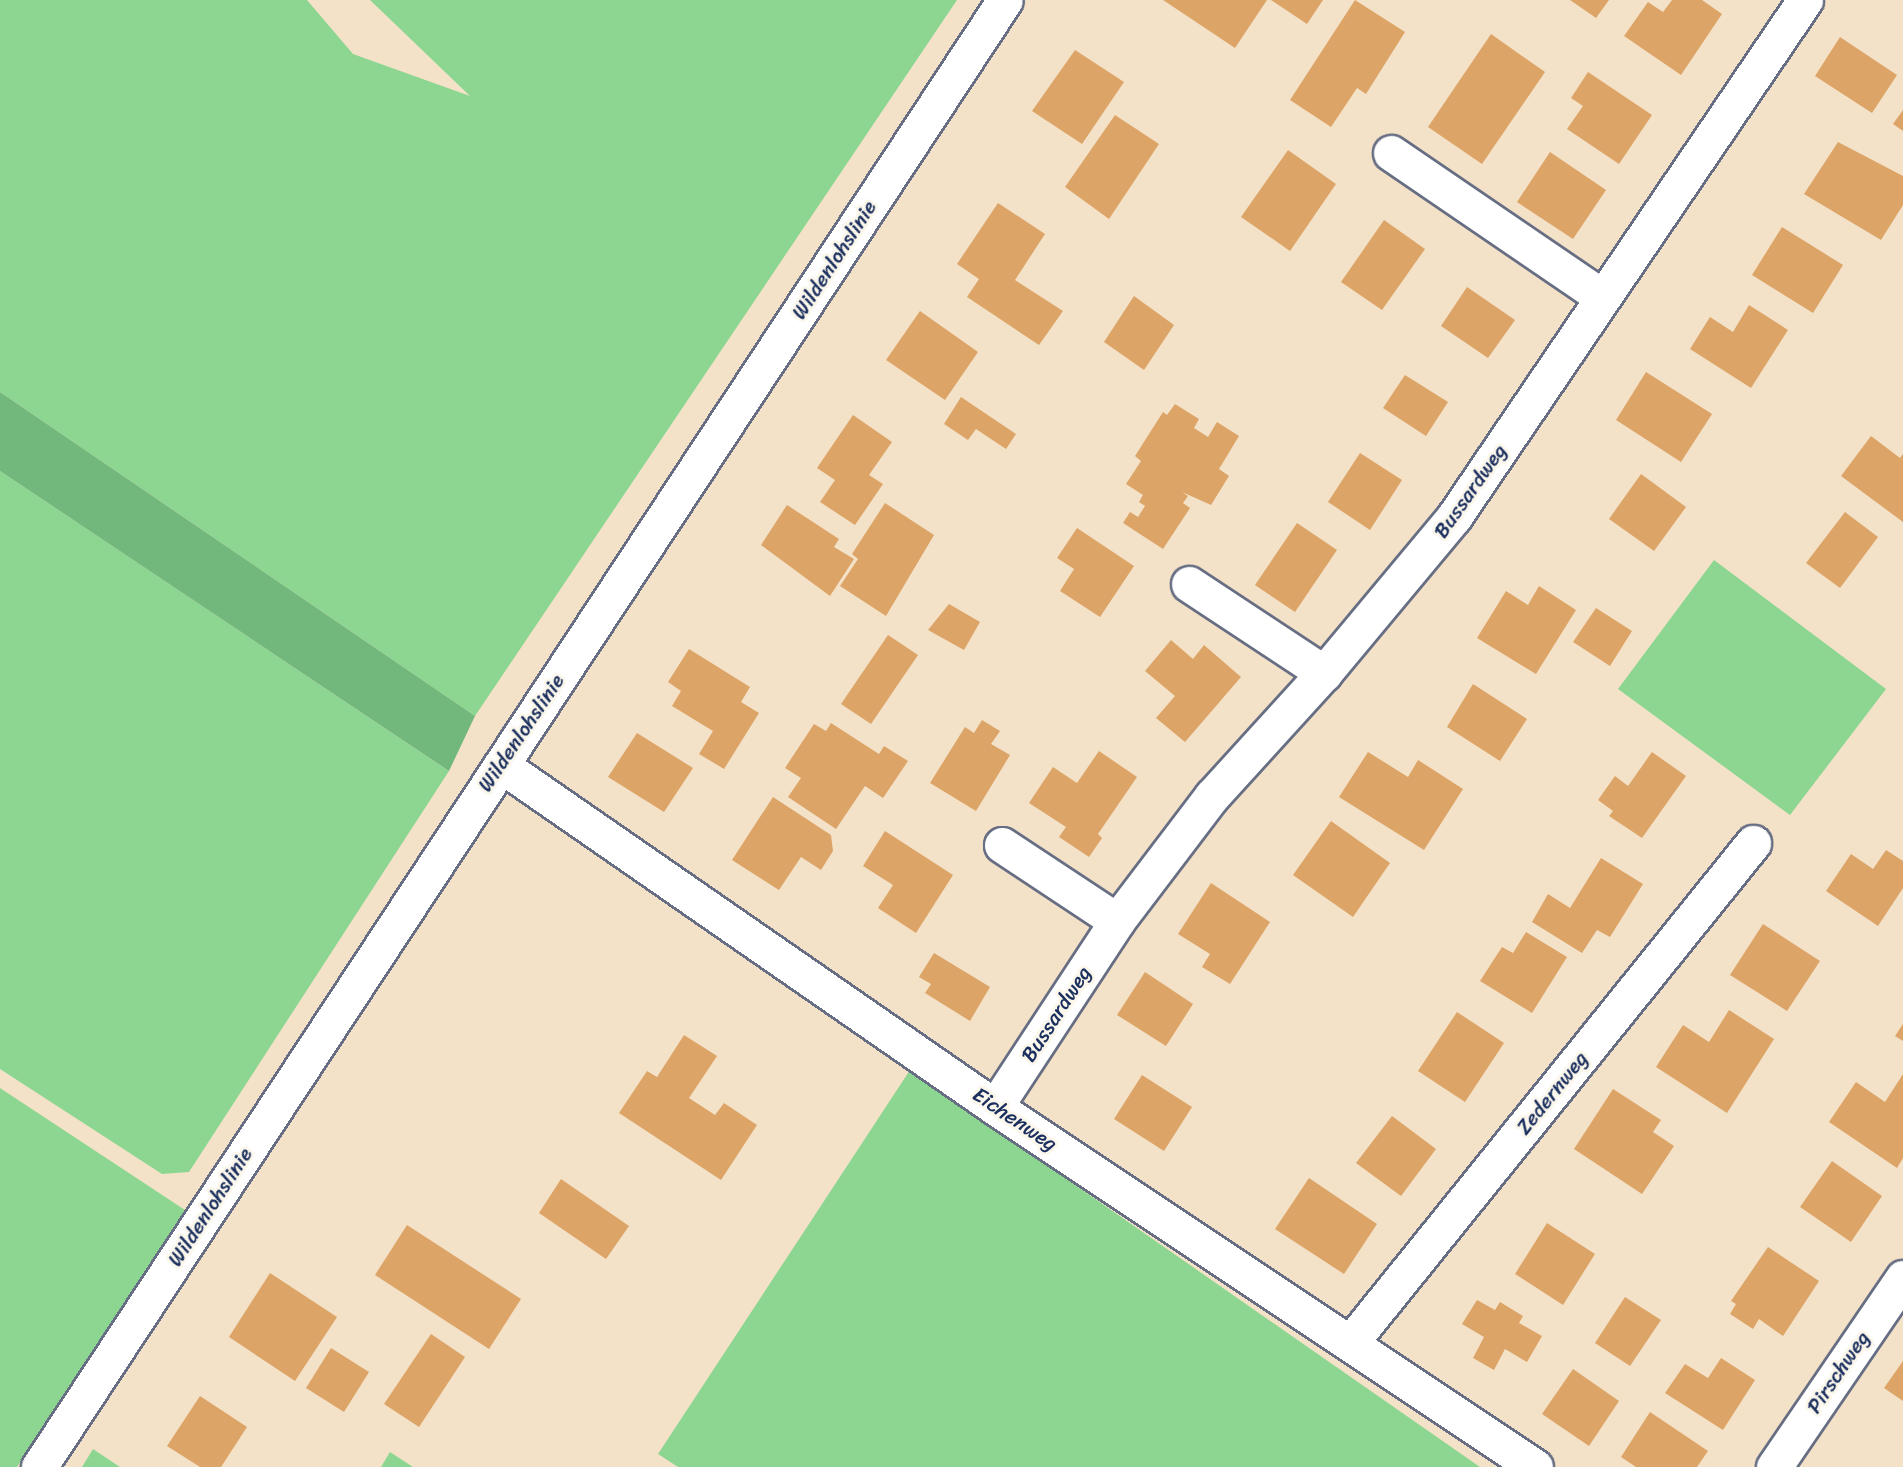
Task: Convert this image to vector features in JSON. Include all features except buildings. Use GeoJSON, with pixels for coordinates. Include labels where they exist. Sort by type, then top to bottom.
{"type":"FeatureCollection","features":[{"type":"Feature","properties":{"kind":"street","name":"Wildenlohslinie"},"geometry":{"type":"LineString","coordinates":[[39,1467],[1005,0]]}},
{"type":"Feature","properties":{"kind":"street","name":"Bussardweg"},"geometry":{"type":"LineString","coordinates":[[995,1107],[1117,920],[1212,796],[1324,673],[1454,517],[1805,0]]}},
{"type":"Feature","properties":{"kind":"street"},"geometry":{"type":"LineString","coordinates":[[1391,153],[1602,298]]}},
{"type":"Feature","properties":{"kind":"street"},"geometry":{"type":"LineString","coordinates":[[1189,584],[1324,673]]}},
{"type":"Feature","properties":{"kind":"street","name":"Eichenweg"},"geometry":{"type":"LineString","coordinates":[[500,765],[995,1107],[1535,1467]]}},
{"type":"Feature","properties":{"kind":"street","name":"Zedernweg"},"geometry":{"type":"LineString","coordinates":[[1351,1342],[1753,843]]}},
{"type":"Feature","properties":{"kind":"street"},"geometry":{"type":"LineString","coordinates":[[1002,845],[1117,920]]}},
{"type":"Feature","properties":{"kind":"street","name":"Pirschweg"},"geometry":{"type":"LineString","coordinates":[[1774,1467],[1903,1278]]}},
{"type":"Feature","properties":{"kind":"green space"},"geometry":{"type":"Polygon","coordinates":[[[0,0],[307,0],[353,54],[470,96],[370,0],[957,0],[475,716],[0,392],[0,0]]]}},
{"type":"Feature","properties":{"kind":"green space"},"geometry":{"type":"Polygon","coordinates":[[[0,392],[475,716],[449,771],[0,471],[0,392]]]}},
{"type":"Feature","properties":{"kind":"green space"},"geometry":{"type":"Polygon","coordinates":[[[0,471],[449,771],[189,1172],[162,1174],[0,1069],[0,471]]]}},
{"type":"Feature","properties":{"kind":"green space"},"geometry":{"type":"Polygon","coordinates":[[[1714,560],[1886,689],[1790,815],[1618,689],[1714,560]]]}},
{"type":"Feature","properties":{"kind":"green space"},"geometry":{"type":"Polygon","coordinates":[[[910,1070],[1480,1467],[678,1467],[658,1454],[910,1070]]]}},
{"type":"Feature","properties":{"kind":"green space"},"geometry":{"type":"Polygon","coordinates":[[[0,1088],[185,1210],[17,1467],[0,1467],[0,1088]]]}},
{"type":"Feature","properties":{"kind":"green space"},"geometry":{"type":"Polygon","coordinates":[[[93,1449],[120,1467],[82,1467],[93,1449]]]}},
{"type":"Feature","properties":{"kind":"green space"},"geometry":{"type":"Polygon","coordinates":[[[390,1452],[413,1467],[381,1467],[390,1452]]]}}]}
